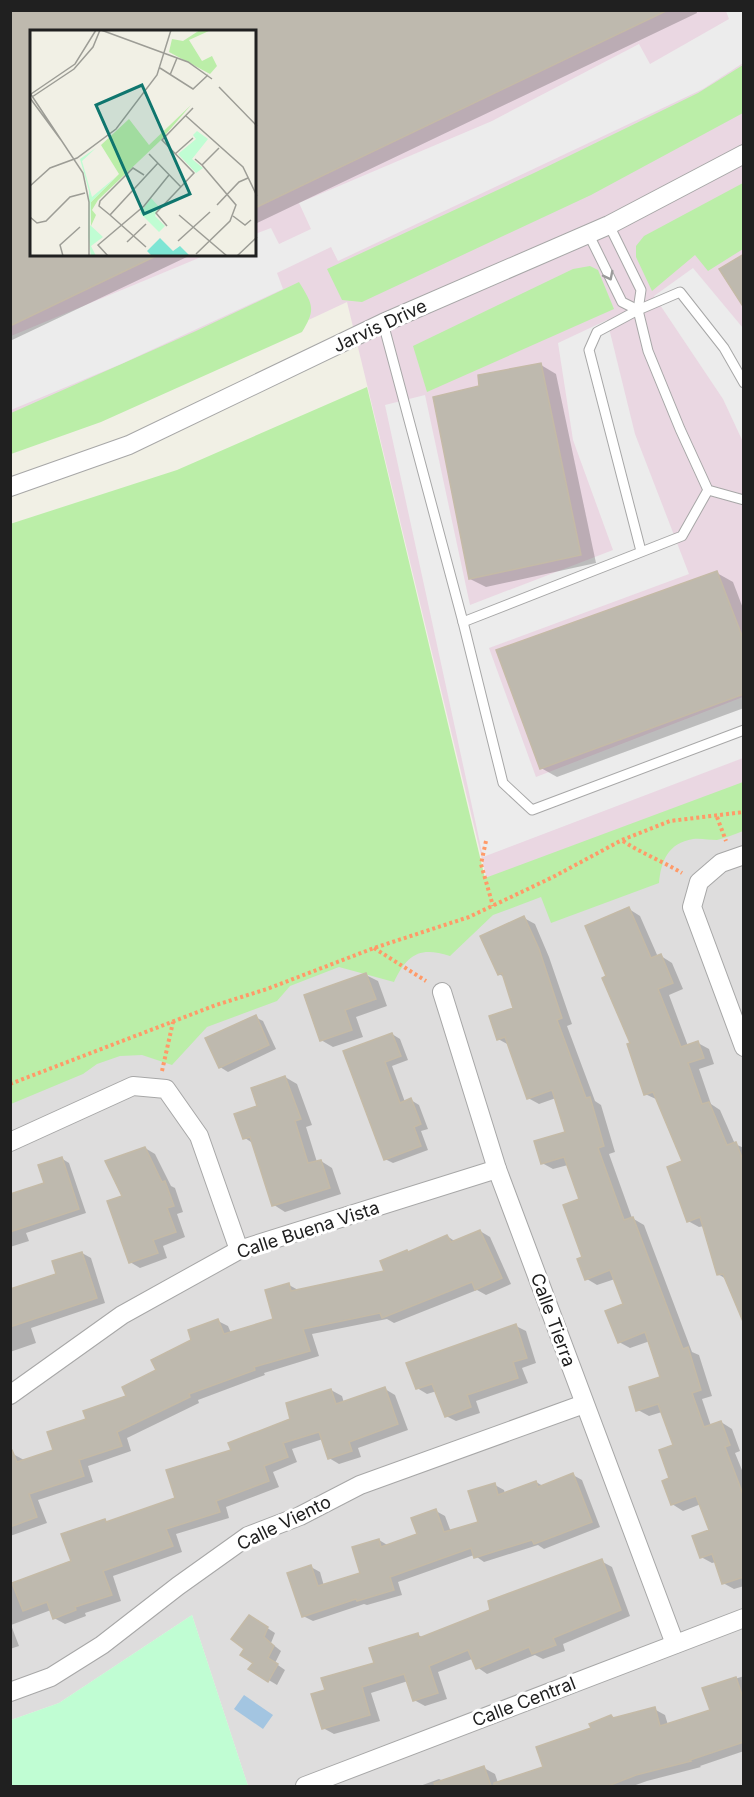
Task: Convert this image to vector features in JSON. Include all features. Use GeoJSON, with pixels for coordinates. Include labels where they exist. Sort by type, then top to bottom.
{"type":"FeatureCollection","features":[{"type":"Feature","properties":{"kind":"street","name":"Jarvis Drive"},"geometry":{"type":"LineString","coordinates":[[10,487],[129,445],[383,323],[609,225],[744,154]]}},
{"type":"Feature","properties":{"kind":"street"},"geometry":{"type":"LineString","coordinates":[[744,855],[721,863],[699,882],[692,907],[744,1047]]}},
{"type":"Feature","properties":{"kind":"street","name":"Calle Tierra"},"geometry":{"type":"LineString","coordinates":[[442,992],[497,1169],[675,1644]]}},
{"type":"Feature","properties":{"kind":"street"},"geometry":{"type":"LineString","coordinates":[[10,1142],[133,1086],[165,1089],[199,1136],[239,1250]]}},
{"type":"Feature","properties":{"kind":"street","name":"Calle Buena Vista"},"geometry":{"type":"LineString","coordinates":[[10,1395],[122,1315],[239,1250],[497,1169]]}},
{"type":"Feature","properties":{"kind":"street","name":"Calle Viento"},"geometry":{"type":"LineString","coordinates":[[10,1692],[51,1677],[102,1645],[178,1586],[249,1536],[300,1516],[360,1485],[584,1404]]}},
{"type":"Feature","properties":{"kind":"street","name":"Calle Central"},"geometry":{"type":"LineString","coordinates":[[305,1786],[744,1618]]}},
{"type":"Feature","properties":{"kind":"lane"},"geometry":{"type":"LineString","coordinates":[[609,225],[641,290],[638,310],[648,351],[708,490],[744,500]]}},
{"type":"Feature","properties":{"kind":"lane"},"geometry":{"type":"LineString","coordinates":[[588,233],[622,302],[638,310]]}},
{"type":"Feature","properties":{"kind":"lane"},"geometry":{"type":"LineString","coordinates":[[640,551],[589,350],[597,332],[638,310],[680,292],[724,348],[744,383]]}},
{"type":"Feature","properties":{"kind":"lane"},"geometry":{"type":"LineString","coordinates":[[383,323],[463,622],[503,783],[532,810],[744,730]]}},
{"type":"Feature","properties":{"kind":"lane"},"geometry":{"type":"LineString","coordinates":[[463,622],[682,536],[708,490]]}},
{"type":"Feature","properties":{"kind":"path"},"geometry":{"type":"LineString","coordinates":[[10,1084],[374,948],[469,917],[553,877],[622,840],[670,821],[744,812]]}},
{"type":"Feature","properties":{"kind":"path"},"geometry":{"type":"LineString","coordinates":[[622,840],[641,853],[656,858],[699,882]]}},
{"type":"Feature","properties":{"kind":"path"},"geometry":{"type":"LineString","coordinates":[[486,841],[481,864],[493,906]]}},
{"type":"Feature","properties":{"kind":"path"},"geometry":{"type":"LineString","coordinates":[[374,948],[442,992]]}},
{"type":"Feature","properties":{"kind":"path"},"geometry":{"type":"LineString","coordinates":[[158,1089],[173,1022]]}},
{"type":"Feature","properties":{"kind":"shaded area"},"geometry":{"type":"Polygon","coordinates":[[[10,11],[743,11],[743,793],[490,892],[347,302],[76,429],[11,452],[10,11]]]}},
{"type":"Feature","properties":{"kind":"shaded area"},"geometry":{"type":"Polygon","coordinates":[[[726,11],[743,11],[743,63],[703,89],[338,261],[331,247],[277,273],[283,289],[121,364],[11,410],[11,336],[204,256],[256,256],[256,234],[271,228],[279,244],[311,229],[299,203],[492,121],[639,44],[650,64],[729,19],[726,11]]]}},
{"type":"Feature","properties":{"kind":"shaded area"},"geometry":{"type":"Polygon","coordinates":[[[693,268],[743,328],[743,442],[723,399],[654,296],[693,268]]]}},
{"type":"Feature","properties":{"kind":"shaded area"},"geometry":{"type":"Polygon","coordinates":[[[607,320],[635,434],[689,574],[489,648],[536,777],[743,697],[743,758],[483,857],[385,405],[425,395],[470,605],[613,550],[573,440],[558,343],[607,320]]]}},
{"type":"Feature","properties":{"kind":"shaded area"},"geometry":{"type":"Polygon","coordinates":[[[743,802],[743,1786],[248,1786],[192,1615],[59,1703],[11,1720],[11,1076],[743,802]]]}},
{"type":"Feature","properties":{"kind":"green space"},"geometry":{"type":"Polygon","coordinates":[[[743,65],[743,113],[591,195],[362,302],[342,300],[327,269],[534,173],[698,93],[743,65]]]}},
{"type":"Feature","properties":{"kind":"green space"},"geometry":{"type":"Polygon","coordinates":[[[743,183],[743,249],[708,271],[695,255],[652,291],[636,257],[636,246],[644,236],[743,183]]]}},
{"type":"Feature","properties":{"kind":"green space"},"geometry":{"type":"Polygon","coordinates":[[[590,266],[598,270],[614,309],[427,392],[413,346],[573,269],[590,266]]]}},
{"type":"Feature","properties":{"kind":"green space"},"geometry":{"type":"Polygon","coordinates":[[[299,282],[311,307],[309,318],[302,332],[101,422],[11,454],[11,413],[196,331],[299,282]]]}},
{"type":"Feature","properties":{"kind":"green space"},"geometry":{"type":"Polygon","coordinates":[[[367,387],[485,878],[743,782],[743,831],[717,840],[693,839],[677,844],[664,860],[659,883],[551,923],[541,897],[493,915],[450,956],[423,952],[410,959],[394,982],[339,967],[290,986],[277,1001],[207,1027],[172,1065],[142,1055],[120,1056],[97,1064],[83,1074],[11,1104],[10,524],[177,470],[367,387]]]}},
{"type":"Feature","properties":{"kind":"green space"},"geometry":{"type":"Polygon","coordinates":[[[192,1615],[248,1786],[11,1786],[11,1720],[59,1703],[192,1615]]]}},
{"type":"Feature","properties":{"kind":"water"},"geometry":{"type":"Polygon","coordinates":[[[244,1695],[273,1715],[263,1729],[234,1709],[244,1695]]]}},
{"type":"Feature","properties":{"kind":"building"},"geometry":{"type":"Polygon","coordinates":[[[10,10],[668,10],[256,208],[256,30],[30,30],[30,256],[156,256],[10,326],[10,10]]]}},
{"type":"Feature","properties":{"kind":"building"},"geometry":{"type":"Polygon","coordinates":[[[744,254],[744,308],[719,269],[744,254]]]}},
{"type":"Feature","properties":{"kind":"building"},"geometry":{"type":"Polygon","coordinates":[[[541,363],[581,555],[469,579],[433,397],[479,386],[478,375],[541,363]]]}},
{"type":"Feature","properties":{"kind":"building"},"geometry":{"type":"Polygon","coordinates":[[[717,571],[744,641],[744,694],[540,769],[496,650],[717,571]]]}},
{"type":"Feature","properties":{"kind":"building"},"geometry":{"type":"Polygon","coordinates":[[[629,907],[651,958],[661,954],[673,983],[658,989],[681,1047],[698,1041],[704,1058],[688,1063],[702,1104],[709,1102],[727,1145],[736,1142],[744,1163],[744,1324],[723,1274],[717,1275],[700,1217],[687,1222],[667,1167],[682,1161],[653,1092],[644,1095],[627,1044],[630,1043],[602,978],[606,976],[585,926],[629,907]]]}},
{"type":"Feature","properties":{"kind":"building"},"geometry":{"type":"Polygon","coordinates":[[[524,916],[539,949],[562,1018],[557,1020],[586,1098],[590,1097],[604,1146],[598,1148],[624,1220],[633,1217],[683,1349],[688,1347],[701,1390],[692,1393],[704,1427],[721,1421],[730,1445],[725,1447],[744,1497],[744,1577],[722,1584],[712,1554],[700,1558],[692,1536],[709,1530],[696,1496],[671,1505],[662,1481],[669,1478],[659,1450],[673,1445],[658,1404],[636,1411],[629,1387],[660,1377],[645,1332],[618,1343],[605,1311],[623,1304],[610,1270],[585,1280],[577,1259],[582,1257],[563,1205],[579,1199],[564,1157],[541,1164],[534,1141],[565,1132],[552,1090],[527,1099],[505,1037],[497,1040],[489,1016],[513,1008],[502,973],[498,975],[480,936],[524,916]]]}},
{"type":"Feature","properties":{"kind":"building"},"geometry":{"type":"Polygon","coordinates":[[[366,973],[376,999],[345,1010],[352,1030],[320,1041],[304,995],[366,973]]]}},
{"type":"Feature","properties":{"kind":"building"},"geometry":{"type":"Polygon","coordinates":[[[256,1015],[269,1045],[219,1068],[205,1038],[256,1015]]]}},
{"type":"Feature","properties":{"kind":"building"},"geometry":{"type":"Polygon","coordinates":[[[392,1033],[401,1056],[385,1062],[400,1103],[411,1098],[421,1124],[414,1127],[421,1146],[384,1160],[343,1051],[392,1033]]]}},
{"type":"Feature","properties":{"kind":"building"},"geometry":{"type":"Polygon","coordinates":[[[285,1076],[301,1119],[295,1121],[308,1163],[321,1160],[330,1188],[272,1206],[250,1137],[243,1139],[234,1114],[257,1106],[251,1088],[285,1076]]]}},
{"type":"Feature","properties":{"kind":"building"},"geometry":{"type":"Polygon","coordinates":[[[145,1147],[162,1182],[165,1181],[174,1206],[167,1208],[176,1232],[153,1240],[158,1253],[129,1263],[107,1201],[122,1196],[105,1161],[145,1147]]]}},
{"type":"Feature","properties":{"kind":"building"},"geometry":{"type":"Polygon","coordinates":[[[62,1157],[79,1209],[10,1232],[10,1194],[44,1183],[38,1165],[62,1157]]]}},
{"type":"Feature","properties":{"kind":"building"},"geometry":{"type":"Polygon","coordinates":[[[480,1230],[502,1278],[475,1290],[472,1282],[382,1318],[380,1313],[303,1329],[310,1351],[254,1367],[255,1370],[189,1394],[190,1397],[117,1432],[122,1446],[79,1460],[84,1476],[29,1494],[37,1517],[10,1527],[10,1450],[17,1462],[53,1450],[47,1432],[86,1419],[83,1411],[126,1396],[122,1387],[156,1370],[151,1360],[191,1340],[188,1330],[218,1319],[224,1334],[273,1319],[265,1290],[289,1283],[291,1291],[384,1271],[380,1261],[447,1235],[451,1242],[480,1230]]]}},
{"type":"Feature","properties":{"kind":"building"},"geometry":{"type":"Polygon","coordinates":[[[82,1252],[97,1298],[10,1327],[10,1289],[56,1274],[52,1261],[82,1252]]]}},
{"type":"Feature","properties":{"kind":"building"},"geometry":{"type":"Polygon","coordinates":[[[516,1324],[527,1358],[513,1362],[518,1378],[467,1395],[471,1407],[445,1417],[432,1384],[416,1389],[406,1363],[516,1324]]]}},
{"type":"Feature","properties":{"kind":"building"},"geometry":{"type":"Polygon","coordinates":[[[385,1387],[398,1424],[349,1442],[352,1451],[328,1459],[319,1432],[283,1443],[288,1457],[264,1466],[269,1481],[216,1501],[220,1512],[166,1529],[173,1546],[103,1571],[112,1595],[75,1607],[76,1610],[53,1619],[47,1602],[23,1611],[12,1583],[71,1561],[61,1534],[105,1519],[106,1522],[175,1498],[166,1470],[231,1450],[228,1443],[290,1419],[286,1403],[331,1389],[336,1404],[385,1387]]]}},
{"type":"Feature","properties":{"kind":"building"},"geometry":{"type":"Polygon","coordinates":[[[573,1473],[592,1522],[534,1544],[532,1540],[474,1558],[471,1548],[390,1577],[394,1590],[357,1601],[356,1599],[302,1617],[287,1573],[311,1565],[318,1586],[360,1573],[352,1547],[379,1539],[381,1547],[417,1534],[411,1518],[436,1509],[444,1532],[478,1522],[468,1491],[495,1483],[498,1495],[536,1481],[538,1487],[573,1473]]]}},
{"type":"Feature","properties":{"kind":"building"},"geometry":{"type":"Polygon","coordinates":[[[602,1559],[621,1610],[553,1638],[556,1645],[532,1654],[529,1647],[476,1669],[468,1650],[429,1666],[438,1693],[413,1701],[404,1674],[362,1687],[370,1715],[322,1729],[311,1694],[325,1690],[321,1678],[374,1663],[369,1648],[418,1633],[419,1638],[490,1610],[488,1601],[602,1559]]]}},
{"type":"Feature","properties":{"kind":"building"},"geometry":{"type":"Polygon","coordinates":[[[249,1615],[268,1627],[264,1637],[274,1646],[268,1658],[278,1664],[268,1682],[248,1669],[253,1663],[240,1655],[244,1649],[231,1639],[249,1615]]]}},
{"type":"Feature","properties":{"kind":"building"},"geometry":{"type":"Polygon","coordinates":[[[736,1677],[744,1701],[744,1742],[691,1761],[636,1775],[608,1786],[494,1786],[494,1783],[543,1767],[536,1747],[591,1728],[589,1724],[611,1715],[613,1718],[655,1707],[660,1726],[710,1710],[702,1688],[736,1677]]]}},
{"type":"Feature","properties":{"kind":"building"},"geometry":{"type":"Polygon","coordinates":[[[484,1766],[491,1786],[435,1786],[434,1783],[484,1766]]]}}]}
